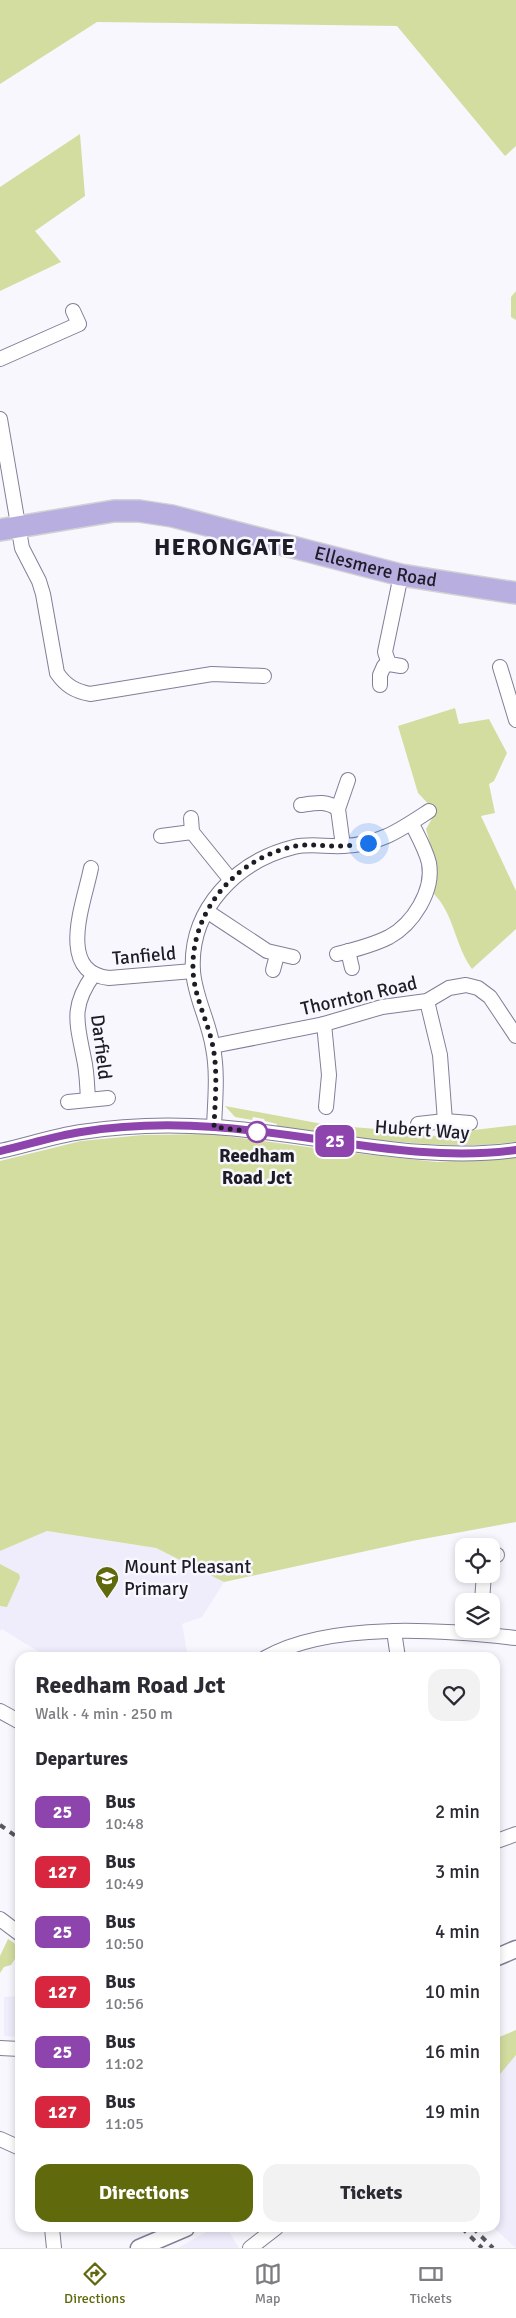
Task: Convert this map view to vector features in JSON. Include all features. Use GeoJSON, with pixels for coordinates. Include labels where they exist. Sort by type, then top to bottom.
{"type":"FeatureCollection","features":[{"type":"Feature","properties":{"kind":"main road","name":"Ellesmere Road"},"geometry":{"type":"LineString","coordinates":[[9,528],[114,511],[139,511],[172,516],[400,575],[516,592]]}},
{"type":"Feature","properties":{"kind":"street"},"geometry":{"type":"LineString","coordinates":[[0,359],[81,331],[73,310]]}},
{"type":"Feature","properties":{"kind":"street"},"geometry":{"type":"LineString","coordinates":[[0,419],[9,528],[39,580],[57,673],[63,683],[80,692],[90,694],[212,674],[264,676]]}},
{"type":"Feature","properties":{"kind":"street"},"geometry":{"type":"LineString","coordinates":[[380,685],[380,675],[384,666],[395,665],[385,652],[400,575]]}},
{"type":"Feature","properties":{"kind":"street"},"geometry":{"type":"LineString","coordinates":[[500,667],[512,721]]}},
{"type":"Feature","properties":{"kind":"street"},"geometry":{"type":"LineString","coordinates":[[343,846],[338,808],[348,780]]}},
{"type":"Feature","properties":{"kind":"street"},"geometry":{"type":"LineString","coordinates":[[301,806],[320,802],[331,804],[338,808]]}},
{"type":"Feature","properties":{"kind":"street"},"geometry":{"type":"LineString","coordinates":[[214,1127],[216,1088],[213,1046],[196,994],[193,970],[196,939],[220,891],[230,878],[259,859],[282,850],[314,844],[343,846],[368,843],[388,837],[412,824],[429,811]]}},
{"type":"Feature","properties":{"kind":"street"},"geometry":{"type":"LineString","coordinates":[[352,968],[342,953],[391,936],[414,914],[423,899],[428,882],[429,864],[412,824]]}},
{"type":"Feature","properties":{"kind":"street"},"geometry":{"type":"LineString","coordinates":[[161,836],[191,825],[230,878]]}},
{"type":"Feature","properties":{"kind":"street","name":"Tanfield"},"geometry":{"type":"LineString","coordinates":[[91,868],[76,936],[76,948],[83,963],[94,974],[109,978],[193,970]]}},
{"type":"Feature","properties":{"kind":"street"},"geometry":{"type":"LineString","coordinates":[[208,912],[267,950],[277,955],[293,957]]}},
{"type":"Feature","properties":{"kind":"street"},"geometry":{"type":"LineString","coordinates":[[273,970],[277,955]]}},
{"type":"Feature","properties":{"kind":"street","name":"Darfield"},"geometry":{"type":"LineString","coordinates":[[88,1098],[76,1013],[82,992],[94,974]]}},
{"type":"Feature","properties":{"kind":"street","name":"Thornton Road"},"geometry":{"type":"LineString","coordinates":[[213,1046],[324,1024],[382,1007],[427,1001],[457,986],[478,988],[495,1004],[516,1036]]}},
{"type":"Feature","properties":{"kind":"street"},"geometry":{"type":"LineString","coordinates":[[427,1001],[440,1055],[445,1121]]}},
{"type":"Feature","properties":{"kind":"street"},"geometry":{"type":"LineString","coordinates":[[324,1024],[330,1075],[326,1107]]}},
{"type":"Feature","properties":{"kind":"street","name":"Darfield"},"geometry":{"type":"LineString","coordinates":[[68,1102],[88,1098],[108,1098]]}},
{"type":"Feature","properties":{"kind":"street"},"geometry":{"type":"LineString","coordinates":[[418,1124],[445,1121],[470,1123]]}},
{"type":"Feature","properties":{"kind":"street","name":"Hubert Way"},"geometry":{"type":"LineString","coordinates":[[0,1151],[81,1132],[142,1126],[214,1127],[418,1151],[459,1153],[516,1150]]}},
{"type":"Feature","properties":{"kind":"street"},"geometry":{"type":"LineString","coordinates":[[281,1652],[302,1643],[337,1636],[394,1631],[455,1631]]}},
{"type":"Feature","properties":{"kind":"street"},"geometry":{"type":"LineString","coordinates":[[394,1631],[397,1652]]}},
{"type":"Feature","properties":{"kind":"street"},"geometry":{"type":"LineString","coordinates":[[500,1635],[516,1638]]}},
{"type":"Feature","properties":{"kind":"street"},"geometry":{"type":"LineString","coordinates":[[0,1711],[15,1719]]}},
{"type":"Feature","properties":{"kind":"street"},"geometry":{"type":"LineString","coordinates":[[500,1840],[515,1838]]}},
{"type":"Feature","properties":{"kind":"street"},"geometry":{"type":"LineString","coordinates":[[0,1919],[15,1930]]}},
{"type":"Feature","properties":{"kind":"street"},"geometry":{"type":"LineString","coordinates":[[500,1956],[516,1949]]}},
{"type":"Feature","properties":{"kind":"street"},"geometry":{"type":"LineString","coordinates":[[0,2048],[15,2049]]}},
{"type":"Feature","properties":{"kind":"street"},"geometry":{"type":"LineString","coordinates":[[0,2139],[15,2146]]}},
{"type":"Feature","properties":{"kind":"street"},"geometry":{"type":"LineString","coordinates":[[52,2232],[54,2248]]}},
{"type":"Feature","properties":{"kind":"street"},"geometry":{"type":"LineString","coordinates":[[139,2248],[177,2232]]}},
{"type":"Feature","properties":{"kind":"street"},"geometry":{"type":"LineString","coordinates":[[258,2246],[272,2232]]}},
{"type":"Feature","properties":{"kind":"shaded area","name":"Mount Pleasant Primary"},"geometry":{"type":"Polygon","coordinates":[[[47,1531],[156,1548],[224,1582],[202,1617],[182,1624],[187,1652],[39,1652],[2,1629],[0,1631],[0,1551],[47,1531]]]}},
{"type":"Feature","properties":{"kind":"shaded area"},"geometry":{"type":"Polygon","coordinates":[[[15,1996],[15,2037],[4,2036],[4,1997],[15,1996]]]}},
{"type":"Feature","properties":{"kind":"shaded area"},"geometry":{"type":"Polygon","coordinates":[[[516,2030],[516,2248],[498,2232],[500,2232],[500,2037],[516,2030]]]}},
{"type":"Feature","properties":{"kind":"shaded area"},"geometry":{"type":"Polygon","coordinates":[[[206,2232],[229,2232],[239,2248],[178,2248],[206,2232]]]}},
{"type":"Feature","properties":{"kind":"green space"},"geometry":{"type":"Polygon","coordinates":[[[0,0],[516,0],[516,146],[505,156],[397,26],[97,22],[0,84],[0,0]]]}},
{"type":"Feature","properties":{"kind":"green space"},"geometry":{"type":"Polygon","coordinates":[[[80,134],[85,196],[35,231],[61,262],[0,291],[0,187],[80,134]]]}},
{"type":"Feature","properties":{"kind":"green space"},"geometry":{"type":"Polygon","coordinates":[[[516,291],[516,320],[511,317],[511,297],[516,291]]]}},
{"type":"Feature","properties":{"kind":"green space"},"geometry":{"type":"Polygon","coordinates":[[[455,708],[459,724],[489,719],[507,753],[494,781],[489,784],[495,813],[481,816],[516,891],[516,929],[472,969],[466,960],[446,911],[434,894],[437,868],[426,829],[436,812],[418,793],[398,726],[455,708]]]}},
{"type":"Feature","properties":{"kind":"green space"},"geometry":{"type":"Polygon","coordinates":[[[225,1106],[328,1125],[413,1132],[430,1136],[467,1134],[474,1130],[516,1125],[516,1142],[456,1145],[396,1142],[276,1127],[277,1124],[265,1121],[264,1119],[253,1117],[252,1120],[235,1117],[225,1106]]]}},
{"type":"Feature","properties":{"kind":"green space"},"geometry":{"type":"Polygon","coordinates":[[[211,1134],[437,1162],[516,1157],[516,1522],[412,1541],[224,1582],[156,1548],[47,1531],[0,1551],[0,1161],[81,1141],[143,1135],[211,1134]]]}},
{"type":"Feature","properties":{"kind":"green space"},"geometry":{"type":"Polygon","coordinates":[[[0,1564],[19,1574],[20,1578],[7,1607],[0,1606],[0,1564]]]}},
{"type":"Feature","properties":{"kind":"green space"},"geometry":{"type":"Polygon","coordinates":[[[8,1939],[15,1944],[15,1959],[11,1965],[4,1967],[0,1973],[0,1956],[8,1939]]]}},
{"type":"Feature","properties":{"kind":"green space"},"geometry":{"type":"Polygon","coordinates":[[[516,2030],[516,2055],[500,2074],[500,2037],[516,2030]]]}},
{"type":"Feature","properties":{"kind":"railway"},"geometry":{"type":"LineString","coordinates":[[0,1825],[15,1836]]}},
{"type":"Feature","properties":{"kind":"railway"},"geometry":{"type":"LineString","coordinates":[[466,2232],[482,2248]]}},
{"type":"Feature","properties":{"kind":"railway"},"geometry":{"type":"LineString","coordinates":[[477,2232],[493,2248]]}},
{"type":"Feature","properties":{"kind":"bus line","name":"25"},"geometry":{"type":"LineString","coordinates":[[0,1151],[81,1132],[142,1126],[214,1127],[418,1151],[459,1153],[516,1150]]}},
{"type":"Feature","properties":{"kind":"place","name":"Reedham Road Jct"},"geometry":{"type":"Point","coordinates":[257,1132]}},
{"type":"Feature","properties":{"kind":"place","name":"Mount Pleasant Primary"},"geometry":{"type":"Point","coordinates":[107,1599]}},
{"type":"Feature","properties":{"kind":"district","name":"HERONGATE"},"geometry":{"type":"Point","coordinates":[225,547]}},
{"type":"Feature","properties":{"kind":"route"},"geometry":{"type":"LineString","coordinates":[[257,1132],[214,1127],[216,1088],[213,1046],[196,994],[193,970],[196,939],[201,925],[220,891],[230,878],[259,859],[296,846],[314,844],[343,846],[368,843]]}}]}
